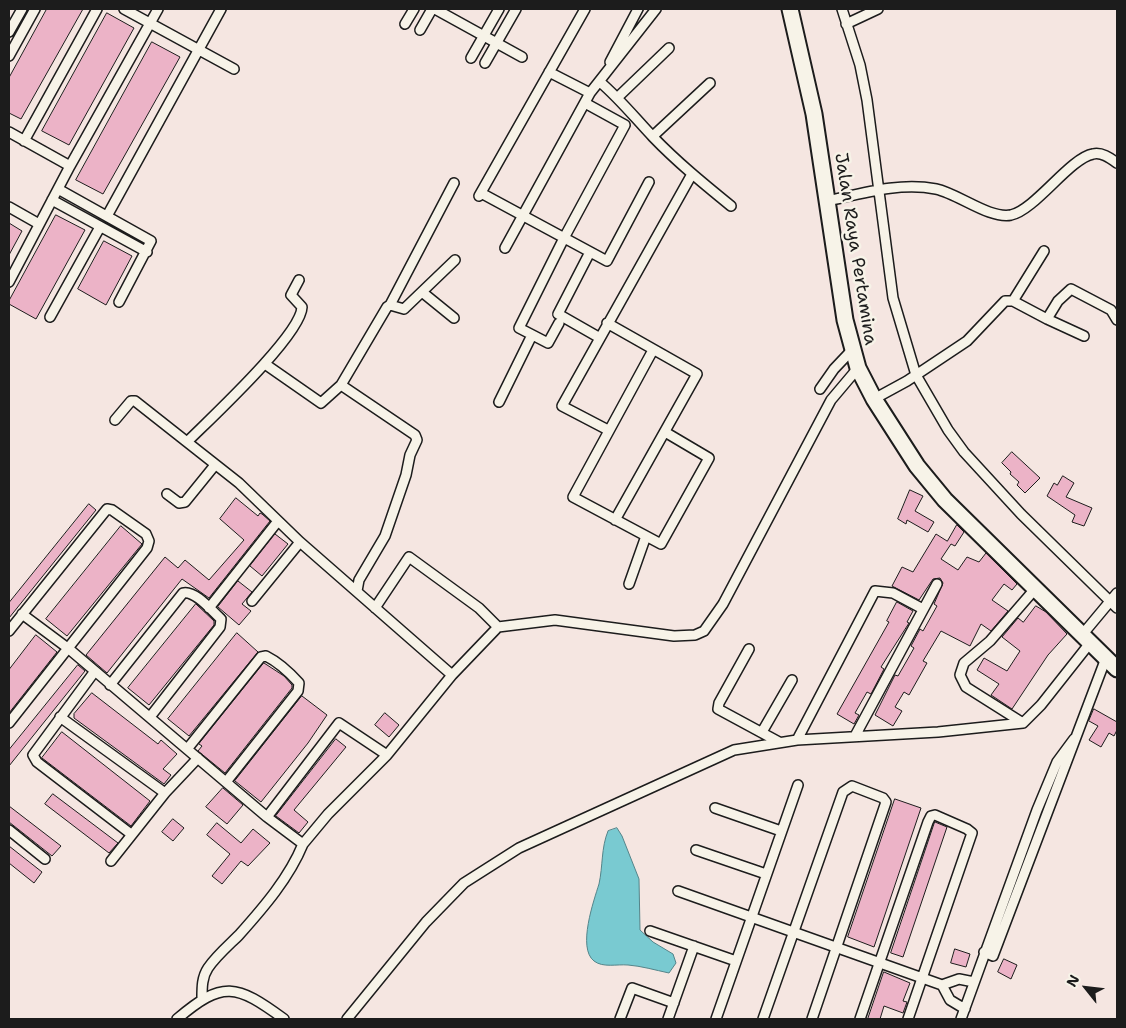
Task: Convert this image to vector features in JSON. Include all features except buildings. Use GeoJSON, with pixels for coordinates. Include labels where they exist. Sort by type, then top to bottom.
{"type":"FeatureCollection","features":[{"type":"Feature","properties":{"kind":"main road","name":"Jalan Raya Pertamina"},"geometry":{"type":"LineString","coordinates":[[790,9],[814,114],[845,320],[858,368],[880,396],[917,466],[930,483],[1035,589],[1086,636],[1117,669]]}},
{"type":"Feature","properties":{"kind":"street"},"geometry":{"type":"LineString","coordinates":[[9,32],[22,9]]}},
{"type":"Feature","properties":{"kind":"street"},"geometry":{"type":"LineString","coordinates":[[9,56],[35,9]]}},
{"type":"Feature","properties":{"kind":"street"},"geometry":{"type":"LineString","coordinates":[[24,140],[97,9]]}},
{"type":"Feature","properties":{"kind":"street"},"geometry":{"type":"LineString","coordinates":[[124,9],[234,69]]}},
{"type":"Feature","properties":{"kind":"street"},"geometry":{"type":"LineString","coordinates":[[9,282],[70,166],[158,9]]}},
{"type":"Feature","properties":{"kind":"street"},"geometry":{"type":"LineString","coordinates":[[106,216],[221,9]]}},
{"type":"Feature","properties":{"kind":"street"},"geometry":{"type":"LineString","coordinates":[[405,24],[414,9]]}},
{"type":"Feature","properties":{"kind":"street"},"geometry":{"type":"LineString","coordinates":[[420,30],[433,9],[522,57]]}},
{"type":"Feature","properties":{"kind":"street"},"geometry":{"type":"LineString","coordinates":[[471,58],[499,9]]}},
{"type":"Feature","properties":{"kind":"street"},"geometry":{"type":"LineString","coordinates":[[485,63],[516,9]]}},
{"type":"Feature","properties":{"kind":"street"},"geometry":{"type":"LineString","coordinates":[[585,9],[480,195],[523,215],[607,261],[649,182]]}},
{"type":"Feature","properties":{"kind":"street"},"geometry":{"type":"LineString","coordinates":[[600,82],[638,9]]}},
{"type":"Feature","properties":{"kind":"street"},"geometry":{"type":"LineString","coordinates":[[505,248],[590,93],[656,9]]}},
{"type":"Feature","properties":{"kind":"street"},"geometry":{"type":"LineString","coordinates":[[842,9],[864,85],[880,189],[893,298],[916,375],[948,430],[964,452],[1021,514],[1112,606]]}},
{"type":"Feature","properties":{"kind":"street"},"geometry":{"type":"LineString","coordinates":[[846,24],[878,9]]}},
{"type":"Feature","properties":{"kind":"street"},"geometry":{"type":"LineString","coordinates":[[618,97],[669,48]]}},
{"type":"Feature","properties":{"kind":"street"},"geometry":{"type":"LineString","coordinates":[[549,72],[590,93]]}},
{"type":"Feature","properties":{"kind":"street"},"geometry":{"type":"LineString","coordinates":[[600,82],[618,97],[652,136],[692,174],[731,206]]}},
{"type":"Feature","properties":{"kind":"street"},"geometry":{"type":"LineString","coordinates":[[652,136],[710,83]]}},
{"type":"Feature","properties":{"kind":"street"},"geometry":{"type":"LineString","coordinates":[[558,323],[548,343],[519,328],[564,238],[625,125],[585,103]]}},
{"type":"Feature","properties":{"kind":"street"},"geometry":{"type":"LineString","coordinates":[[9,132],[70,166]]}},
{"type":"Feature","properties":{"kind":"street"},"geometry":{"type":"LineString","coordinates":[[828,201],[880,189],[925,187],[966,200],[997,214],[1012,215],[1081,160],[1093,154],[1106,155],[1117,163]]}},
{"type":"Feature","properties":{"kind":"street"},"geometry":{"type":"LineString","coordinates":[[608,430],[562,406],[692,174]]}},
{"type":"Feature","properties":{"kind":"street"},"geometry":{"type":"LineString","coordinates":[[265,364],[321,403],[340,385],[380,318],[390,305],[454,184]]}},
{"type":"Feature","properties":{"kind":"street"},"geometry":{"type":"LineString","coordinates":[[58,189],[149,240],[151,244],[119,302]]}},
{"type":"Feature","properties":{"kind":"street"},"geometry":{"type":"LineString","coordinates":[[52,200],[147,252]]}},
{"type":"Feature","properties":{"kind":"street"},"geometry":{"type":"LineString","coordinates":[[9,207],[39,224]]}},
{"type":"Feature","properties":{"kind":"street"},"geometry":{"type":"LineString","coordinates":[[50,317],[100,227]]}},
{"type":"Feature","properties":{"kind":"street"},"geometry":{"type":"LineString","coordinates":[[1013,301],[1044,250]]}},
{"type":"Feature","properties":{"kind":"street"},"geometry":{"type":"LineString","coordinates":[[590,252],[558,314],[600,338]]}},
{"type":"Feature","properties":{"kind":"street"},"geometry":{"type":"LineString","coordinates":[[390,305],[404,309],[455,260]]}},
{"type":"Feature","properties":{"kind":"street"},"geometry":{"type":"LineString","coordinates":[[187,442],[265,364],[302,313],[302,307],[291,295],[299,280]]}},
{"type":"Feature","properties":{"kind":"street"},"geometry":{"type":"LineString","coordinates":[[1047,319],[1058,301],[1071,289],[1111,310],[1117,320]]}},
{"type":"Feature","properties":{"kind":"street"},"geometry":{"type":"LineString","coordinates":[[422,292],[454,318]]}},
{"type":"Feature","properties":{"kind":"street"},"geometry":{"type":"LineString","coordinates":[[880,396],[907,381],[967,341],[1005,301],[1013,301],[1084,336]]}},
{"type":"Feature","properties":{"kind":"street"},"geometry":{"type":"LineString","coordinates":[[607,323],[697,374],[616,520]]}},
{"type":"Feature","properties":{"kind":"street"},"geometry":{"type":"LineString","coordinates":[[499,402],[532,335]]}},
{"type":"Feature","properties":{"kind":"street"},"geometry":{"type":"LineString","coordinates":[[654,350],[608,430],[573,498],[661,544],[709,458],[665,432]]}},
{"type":"Feature","properties":{"kind":"street"},"geometry":{"type":"LineString","coordinates":[[820,389],[852,350]]}},
{"type":"Feature","properties":{"kind":"street"},"geometry":{"type":"LineString","coordinates":[[202,998],[202,982],[208,968],[282,883],[303,844],[328,814],[387,755],[452,675],[498,627],[555,620],[674,636],[695,635],[704,631],[722,604],[831,400],[858,368]]}},
{"type":"Feature","properties":{"kind":"street"},"geometry":{"type":"LineString","coordinates":[[340,385],[417,437],[386,536],[358,580],[357,592]]}},
{"type":"Feature","properties":{"kind":"street"},"geometry":{"type":"LineString","coordinates":[[115,420],[133,400],[239,483],[300,542],[452,675]]}},
{"type":"Feature","properties":{"kind":"street"},"geometry":{"type":"LineString","coordinates":[[167,494],[179,504],[184,502],[215,465]]}},
{"type":"Feature","properties":{"kind":"street"},"geometry":{"type":"LineString","coordinates":[[9,631],[107,510],[112,510],[146,534],[149,541],[147,548],[9,723]]}},
{"type":"Feature","properties":{"kind":"street"},"geometry":{"type":"LineString","coordinates":[[209,608],[278,521]]}},
{"type":"Feature","properties":{"kind":"street"},"geometry":{"type":"LineString","coordinates":[[628,584],[646,536]]}},
{"type":"Feature","properties":{"kind":"street"},"geometry":{"type":"LineString","coordinates":[[252,601],[300,542]]}},
{"type":"Feature","properties":{"kind":"street"},"geometry":{"type":"LineString","coordinates":[[375,608],[409,557],[479,608],[498,627]]}},
{"type":"Feature","properties":{"kind":"street"},"geometry":{"type":"LineString","coordinates":[[855,736],[937,584]]}},
{"type":"Feature","properties":{"kind":"street"},"geometry":{"type":"LineString","coordinates":[[1023,723],[966,687],[961,680],[961,669],[968,658],[990,641],[1035,589]]}},
{"type":"Feature","properties":{"kind":"street"},"geometry":{"type":"LineString","coordinates":[[797,740],[875,591],[893,593],[923,609]]}},
{"type":"Feature","properties":{"kind":"street"},"geometry":{"type":"LineString","coordinates":[[110,685],[183,592],[191,594],[209,608],[221,619],[220,627],[150,717]]}},
{"type":"Feature","properties":{"kind":"street"},"geometry":{"type":"LineString","coordinates":[[347,1019],[426,922],[464,883],[495,861],[581,818],[710,759],[734,750],[779,742],[938,732],[1023,723],[1041,705],[1086,636],[1112,606],[1117,593]]}},
{"type":"Feature","properties":{"kind":"street"},"geometry":{"type":"LineString","coordinates":[[22,614],[69,649],[188,748],[267,817],[303,844]]}},
{"type":"Feature","properties":{"kind":"street"},"geometry":{"type":"LineString","coordinates":[[748,648],[718,706],[721,712],[779,742]]}},
{"type":"Feature","properties":{"kind":"street"},"geometry":{"type":"LineString","coordinates":[[188,748],[261,658],[266,656],[272,658],[294,677],[299,683],[298,691],[226,782]]}},
{"type":"Feature","properties":{"kind":"street"},"geometry":{"type":"LineString","coordinates":[[961,1019],[984,952],[1051,775],[1062,753],[1078,735],[1106,658]]}},
{"type":"Feature","properties":{"kind":"street"},"geometry":{"type":"LineString","coordinates":[[95,671],[32,755],[37,762],[131,834]]}},
{"type":"Feature","properties":{"kind":"street"},"geometry":{"type":"LineString","coordinates":[[762,732],[792,680]]}},
{"type":"Feature","properties":{"kind":"street"},"geometry":{"type":"LineString","coordinates":[[60,717],[166,792]]}},
{"type":"Feature","properties":{"kind":"street"},"geometry":{"type":"LineString","coordinates":[[267,817],[339,723],[387,755]]}},
{"type":"Feature","properties":{"kind":"street"},"geometry":{"type":"LineString","coordinates":[[111,860],[166,792],[198,758]]}},
{"type":"Feature","properties":{"kind":"street"},"geometry":{"type":"LineString","coordinates":[[716,1019],[798,785]]}},
{"type":"Feature","properties":{"kind":"street"},"geometry":{"type":"LineString","coordinates":[[763,1019],[843,792],[848,786],[883,798],[886,802],[812,1019]]}},
{"type":"Feature","properties":{"kind":"street"},"geometry":{"type":"LineString","coordinates":[[715,808],[781,831]]}},
{"type":"Feature","properties":{"kind":"street"},"geometry":{"type":"LineString","coordinates":[[860,1019],[928,822],[931,816],[936,816],[968,829],[972,833],[908,1019]]}},
{"type":"Feature","properties":{"kind":"street"},"geometry":{"type":"LineString","coordinates":[[9,830],[45,859]]}},
{"type":"Feature","properties":{"kind":"street"},"geometry":{"type":"LineString","coordinates":[[696,850],[766,874]]}},
{"type":"Feature","properties":{"kind":"street"},"geometry":{"type":"LineString","coordinates":[[678,891],[942,985],[959,979],[974,982]]}},
{"type":"Feature","properties":{"kind":"street"},"geometry":{"type":"LineString","coordinates":[[650,931],[736,961]]}},
{"type":"Feature","properties":{"kind":"street"},"geometry":{"type":"LineString","coordinates":[[668,1019],[694,946]]}},
{"type":"Feature","properties":{"kind":"street"},"geometry":{"type":"LineString","coordinates":[[942,985],[950,1000],[965,1009]]}},
{"type":"Feature","properties":{"kind":"street"},"geometry":{"type":"LineString","coordinates":[[620,1019],[632,988],[674,1003]]}},
{"type":"Feature","properties":{"kind":"street"},"geometry":{"type":"LineString","coordinates":[[177,1019],[202,998],[222,991],[236,991],[263,1004],[284,1019]]}},
{"type":"Feature","properties":{"kind":"water"},"geometry":{"type":"Polygon","coordinates":[[[617,828],[639,879],[640,930],[653,942],[673,954],[676,963],[669,973],[643,967],[602,964],[594,961],[589,955],[587,946],[588,924],[599,884],[604,844],[608,831],[617,828]]]}}]}
